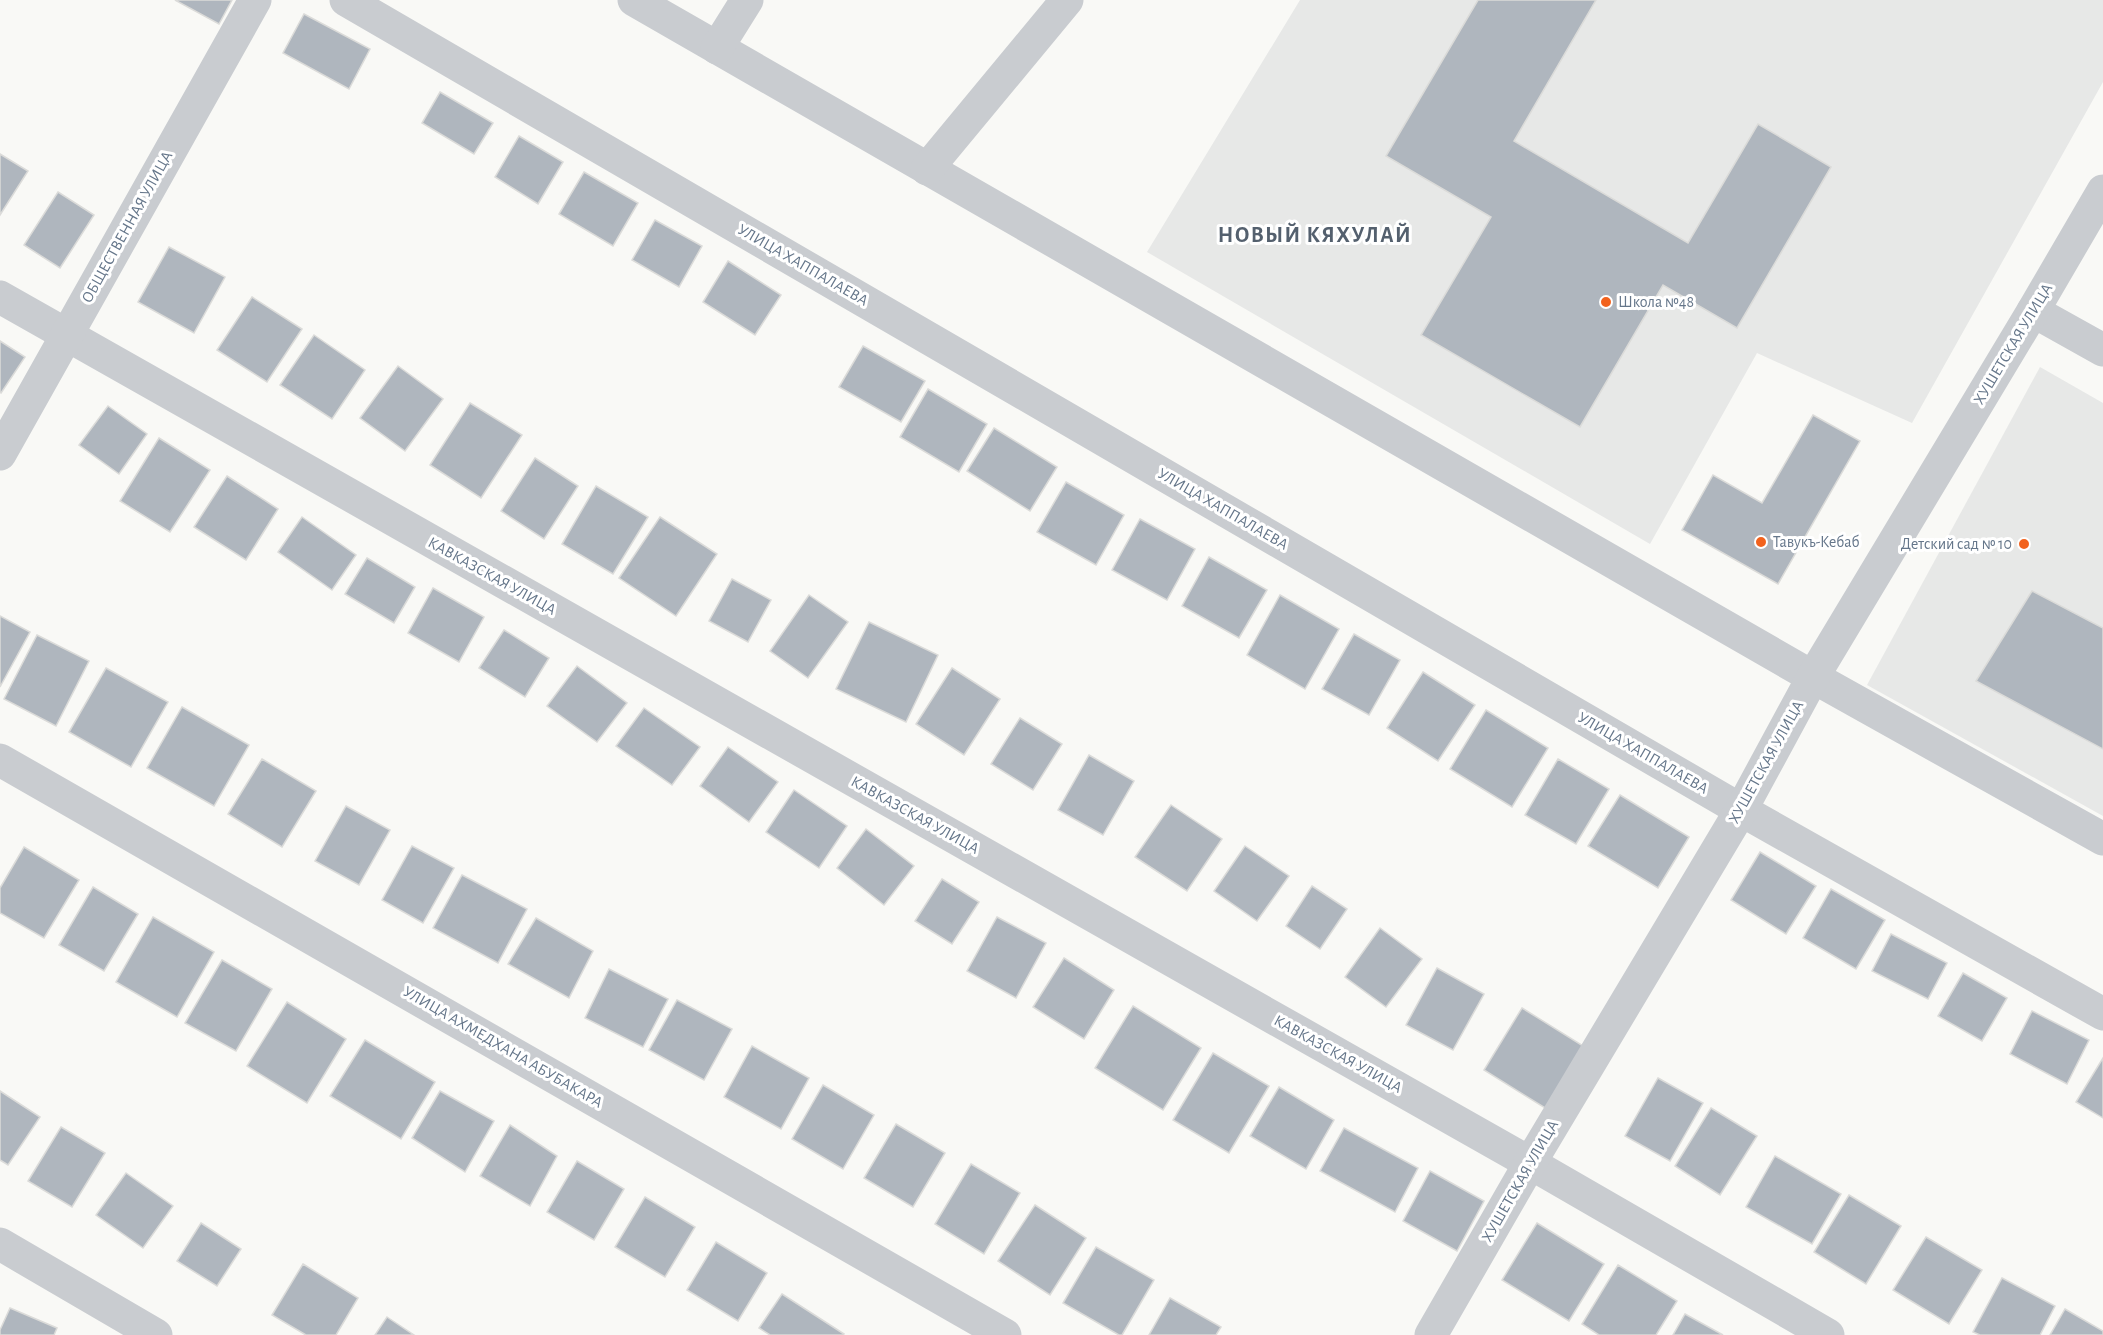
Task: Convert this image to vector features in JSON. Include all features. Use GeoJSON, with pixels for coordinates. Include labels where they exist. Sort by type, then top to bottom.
{"type":"FeatureCollection","features":[{"type":"Feature","properties":{"kind":"street","name":"ОБЩЕСТВЕННАЯ УЛИЦА"},"geometry":{"type":"LineString","coordinates":[[0,454],[255,0]]}},
{"type":"Feature","properties":{"kind":"street","name":"УЛИЦА ХАППАЛАЕВА"},"geometry":{"type":"LineString","coordinates":[[346,0],[1741,810],[2103,1014]]}},
{"type":"Feature","properties":{"kind":"street"},"geometry":{"type":"LineString","coordinates":[[634,0],[1813,677],[2103,839]]}},
{"type":"Feature","properties":{"kind":"street"},"geometry":{"type":"LineString","coordinates":[[717,48],[747,0]]}},
{"type":"Feature","properties":{"kind":"street"},"geometry":{"type":"LineString","coordinates":[[927,169],[1067,0]]}},
{"type":"Feature","properties":{"kind":"street","name":"ХУШЕТСКАЯ УЛИЦА"},"geometry":{"type":"LineString","coordinates":[[1431,1335],[1530,1163],[1741,810],[1813,677],[2103,191]]}},
{"type":"Feature","properties":{"kind":"street","name":"КАВКАЗСКАЯ УЛИЦА"},"geometry":{"type":"LineString","coordinates":[[0,297],[1530,1163],[1828,1335]]}},
{"type":"Feature","properties":{"kind":"street"},"geometry":{"type":"LineString","coordinates":[[2033,311],[2103,350]]}},
{"type":"Feature","properties":{"kind":"street","name":"УЛИЦА АХМЕДХАНА АБУБАКАРА"},"geometry":{"type":"LineString","coordinates":[[0,760],[1005,1335]]}},
{"type":"Feature","properties":{"kind":"street"},"geometry":{"type":"LineString","coordinates":[[0,1244],[156,1335]]}},
{"type":"Feature","properties":{"kind":"shaded area","name":"Школа №48"},"geometry":{"type":"Polygon","coordinates":[[[1300,0],[2103,0],[2103,82],[1912,423],[1757,353],[1650,544],[1147,252],[1300,0]]]}},
{"type":"Feature","properties":{"kind":"shaded area","name":"Детский сад № 10"},"geometry":{"type":"Polygon","coordinates":[[[2040,367],[2103,403],[2103,816],[1867,685],[2040,367]]]}},
{"type":"Feature","properties":{"kind":"building"},"geometry":{"type":"Polygon","coordinates":[[[175,0],[232,0],[219,24],[175,0]]]}},
{"type":"Feature","properties":{"kind":"building"},"geometry":{"type":"Polygon","coordinates":[[[1478,0],[1596,0],[1514,141],[1688,243],[1758,124],[1831,167],[1737,328],[1663,285],[1580,427],[1421,335],[1491,217],[1386,156],[1478,0]]]}},
{"type":"Feature","properties":{"kind":"building"},"geometry":{"type":"Polygon","coordinates":[[[304,14],[370,49],[349,89],[283,53],[304,14]]]}},
{"type":"Feature","properties":{"kind":"building"},"geometry":{"type":"Polygon","coordinates":[[[440,92],[493,123],[474,154],[422,123],[440,92]]]}},
{"type":"Feature","properties":{"kind":"building"},"geometry":{"type":"Polygon","coordinates":[[[519,136],[563,162],[538,204],[495,177],[519,136]]]}},
{"type":"Feature","properties":{"kind":"building"},"geometry":{"type":"Polygon","coordinates":[[[0,154],[28,171],[0,215],[0,154]]]}},
{"type":"Feature","properties":{"kind":"building"},"geometry":{"type":"Polygon","coordinates":[[[584,172],[638,203],[613,246],[559,214],[584,172]]]}},
{"type":"Feature","properties":{"kind":"building"},"geometry":{"type":"Polygon","coordinates":[[[58,192],[94,215],[60,268],[24,245],[58,192]]]}},
{"type":"Feature","properties":{"kind":"building"},"geometry":{"type":"Polygon","coordinates":[[[655,220],[702,246],[679,287],[632,260],[655,220]]]}},
{"type":"Feature","properties":{"kind":"building"},"geometry":{"type":"Polygon","coordinates":[[[169,247],[225,277],[194,333],[138,302],[169,247]]]}},
{"type":"Feature","properties":{"kind":"building"},"geometry":{"type":"Polygon","coordinates":[[[728,261],[781,295],[755,335],[703,302],[728,261]]]}},
{"type":"Feature","properties":{"kind":"building"},"geometry":{"type":"Polygon","coordinates":[[[252,297],[302,329],[267,382],[217,350],[252,297]]]}},
{"type":"Feature","properties":{"kind":"building"},"geometry":{"type":"Polygon","coordinates":[[[314,335],[365,370],[332,419],[280,385],[314,335]]]}},
{"type":"Feature","properties":{"kind":"building"},"geometry":{"type":"Polygon","coordinates":[[[0,341],[25,357],[1,393],[0,392],[0,341]]]}},
{"type":"Feature","properties":{"kind":"building"},"geometry":{"type":"Polygon","coordinates":[[[863,346],[925,381],[901,422],[839,387],[863,346]]]}},
{"type":"Feature","properties":{"kind":"building"},"geometry":{"type":"Polygon","coordinates":[[[398,366],[443,399],[405,451],[360,418],[398,366]]]}},
{"type":"Feature","properties":{"kind":"building"},"geometry":{"type":"Polygon","coordinates":[[[928,389],[987,424],[959,472],[900,437],[928,389]]]}},
{"type":"Feature","properties":{"kind":"building"},"geometry":{"type":"Polygon","coordinates":[[[470,403],[522,435],[481,498],[430,465],[470,403]]]}},
{"type":"Feature","properties":{"kind":"building"},"geometry":{"type":"Polygon","coordinates":[[[108,406],[147,434],[119,474],[79,445],[108,406]]]}},
{"type":"Feature","properties":{"kind":"building"},"geometry":{"type":"Polygon","coordinates":[[[1813,415],[1860,441],[1778,584],[1682,530],[1713,475],[1762,503],[1813,415]]]}},
{"type":"Feature","properties":{"kind":"building"},"geometry":{"type":"Polygon","coordinates":[[[994,428],[1057,467],[1030,511],[967,471],[994,428]]]}},
{"type":"Feature","properties":{"kind":"building"},"geometry":{"type":"Polygon","coordinates":[[[159,438],[210,470],[170,532],[120,501],[159,438]]]}},
{"type":"Feature","properties":{"kind":"building"},"geometry":{"type":"Polygon","coordinates":[[[535,458],[578,486],[544,539],[501,511],[535,458]]]}},
{"type":"Feature","properties":{"kind":"building"},"geometry":{"type":"Polygon","coordinates":[[[227,476],[278,509],[246,560],[194,527],[227,476]]]}},
{"type":"Feature","properties":{"kind":"building"},"geometry":{"type":"Polygon","coordinates":[[[1066,482],[1124,515],[1096,565],[1037,532],[1066,482]]]}},
{"type":"Feature","properties":{"kind":"building"},"geometry":{"type":"Polygon","coordinates":[[[596,486],[648,517],[613,574],[562,544],[596,486]]]}},
{"type":"Feature","properties":{"kind":"building"},"geometry":{"type":"Polygon","coordinates":[[[302,517],[356,555],[332,590],[278,552],[302,517]]]}},
{"type":"Feature","properties":{"kind":"building"},"geometry":{"type":"Polygon","coordinates":[[[660,517],[717,554],[676,616],[619,578],[660,517]]]}},
{"type":"Feature","properties":{"kind":"building"},"geometry":{"type":"Polygon","coordinates":[[[1140,519],[1195,549],[1167,600],[1112,570],[1140,519]]]}},
{"type":"Feature","properties":{"kind":"building"},"geometry":{"type":"Polygon","coordinates":[[[1209,557],[1267,590],[1239,638],[1182,606],[1209,557]]]}},
{"type":"Feature","properties":{"kind":"building"},"geometry":{"type":"Polygon","coordinates":[[[367,558],[415,587],[394,623],[345,594],[367,558]]]}},
{"type":"Feature","properties":{"kind":"building"},"geometry":{"type":"Polygon","coordinates":[[[732,579],[771,600],[748,642],[709,621],[732,579]]]}},
{"type":"Feature","properties":{"kind":"building"},"geometry":{"type":"Polygon","coordinates":[[[433,588],[484,617],[459,662],[408,633],[433,588]]]}},
{"type":"Feature","properties":{"kind":"building"},"geometry":{"type":"Polygon","coordinates":[[[2032,591],[2103,628],[2103,749],[1976,681],[2032,591]]]}},
{"type":"Feature","properties":{"kind":"building"},"geometry":{"type":"Polygon","coordinates":[[[809,595],[848,622],[808,678],[770,651],[809,595]]]}},
{"type":"Feature","properties":{"kind":"building"},"geometry":{"type":"Polygon","coordinates":[[[1280,595],[1339,629],[1305,689],[1247,655],[1280,595]]]}},
{"type":"Feature","properties":{"kind":"building"},"geometry":{"type":"Polygon","coordinates":[[[0,616],[30,632],[0,687],[0,616]]]}},
{"type":"Feature","properties":{"kind":"building"},"geometry":{"type":"Polygon","coordinates":[[[869,622],[938,655],[906,722],[836,689],[869,622]]]}},
{"type":"Feature","properties":{"kind":"building"},"geometry":{"type":"Polygon","coordinates":[[[504,630],[549,658],[525,697],[479,668],[504,630]]]}},
{"type":"Feature","properties":{"kind":"building"},"geometry":{"type":"Polygon","coordinates":[[[1354,634],[1400,660],[1369,715],[1322,689],[1354,634]]]}},
{"type":"Feature","properties":{"kind":"building"},"geometry":{"type":"Polygon","coordinates":[[[37,635],[89,661],[56,726],[4,699],[37,635]]]}},
{"type":"Feature","properties":{"kind":"building"},"geometry":{"type":"Polygon","coordinates":[[[577,666],[627,703],[597,742],[547,706],[577,666]]]}},
{"type":"Feature","properties":{"kind":"building"},"geometry":{"type":"Polygon","coordinates":[[[106,668],[168,702],[131,767],[69,732],[106,668]]]}},
{"type":"Feature","properties":{"kind":"building"},"geometry":{"type":"Polygon","coordinates":[[[952,668],[1000,699],[964,755],[916,724],[952,668]]]}},
{"type":"Feature","properties":{"kind":"building"},"geometry":{"type":"Polygon","coordinates":[[[1423,672],[1475,705],[1438,761],[1387,728],[1423,672]]]}},
{"type":"Feature","properties":{"kind":"building"},"geometry":{"type":"Polygon","coordinates":[[[182,707],[249,745],[214,806],[147,768],[182,707]]]}},
{"type":"Feature","properties":{"kind":"building"},"geometry":{"type":"Polygon","coordinates":[[[644,708],[700,747],[672,785],[616,746],[644,708]]]}},
{"type":"Feature","properties":{"kind":"building"},"geometry":{"type":"Polygon","coordinates":[[[1486,710],[1548,748],[1512,807],[1450,769],[1486,710]]]}},
{"type":"Feature","properties":{"kind":"building"},"geometry":{"type":"Polygon","coordinates":[[[1020,718],[1062,744],[1033,790],[991,764],[1020,718]]]}},
{"type":"Feature","properties":{"kind":"building"},"geometry":{"type":"Polygon","coordinates":[[[728,747],[778,782],[749,822],[700,786],[728,747]]]}},
{"type":"Feature","properties":{"kind":"building"},"geometry":{"type":"Polygon","coordinates":[[[1089,755],[1134,781],[1103,835],[1058,810],[1089,755]]]}},
{"type":"Feature","properties":{"kind":"building"},"geometry":{"type":"Polygon","coordinates":[[[262,759],[316,791],[282,847],[228,814],[262,759]]]}},
{"type":"Feature","properties":{"kind":"building"},"geometry":{"type":"Polygon","coordinates":[[[1558,759],[1609,789],[1576,844],[1525,815],[1558,759]]]}},
{"type":"Feature","properties":{"kind":"building"},"geometry":{"type":"Polygon","coordinates":[[[794,790],[847,826],[819,868],[766,832],[794,790]]]}},
{"type":"Feature","properties":{"kind":"building"},"geometry":{"type":"Polygon","coordinates":[[[1620,795],[1689,837],[1658,888],[1588,846],[1620,795]]]}},
{"type":"Feature","properties":{"kind":"building"},"geometry":{"type":"Polygon","coordinates":[[[1171,805],[1222,839],[1187,891],[1135,857],[1171,805]]]}},
{"type":"Feature","properties":{"kind":"building"},"geometry":{"type":"Polygon","coordinates":[[[346,806],[390,830],[359,885],[315,861],[346,806]]]}},
{"type":"Feature","properties":{"kind":"building"},"geometry":{"type":"Polygon","coordinates":[[[866,829],[914,866],[884,905],[837,868],[866,829]]]}},
{"type":"Feature","properties":{"kind":"building"},"geometry":{"type":"Polygon","coordinates":[[[412,846],[454,868],[423,923],[382,900],[412,846]]]}},
{"type":"Feature","properties":{"kind":"building"},"geometry":{"type":"Polygon","coordinates":[[[1245,846],[1289,876],[1257,921],[1214,891],[1245,846]]]}},
{"type":"Feature","properties":{"kind":"building"},"geometry":{"type":"Polygon","coordinates":[[[24,847],[79,880],[44,938],[0,913],[0,888],[24,847]]]}},
{"type":"Feature","properties":{"kind":"building"},"geometry":{"type":"Polygon","coordinates":[[[1760,852],[1816,886],[1786,934],[1731,900],[1760,852]]]}},
{"type":"Feature","properties":{"kind":"building"},"geometry":{"type":"Polygon","coordinates":[[[462,875],[527,909],[498,963],[433,928],[462,875]]]}},
{"type":"Feature","properties":{"kind":"building"},"geometry":{"type":"Polygon","coordinates":[[[942,879],[979,902],[952,944],[915,921],[942,879]]]}},
{"type":"Feature","properties":{"kind":"building"},"geometry":{"type":"Polygon","coordinates":[[[1312,886],[1347,909],[1320,949],[1286,926],[1312,886]]]}},
{"type":"Feature","properties":{"kind":"building"},"geometry":{"type":"Polygon","coordinates":[[[93,887],[138,914],[104,971],[59,945],[93,887]]]}},
{"type":"Feature","properties":{"kind":"building"},"geometry":{"type":"Polygon","coordinates":[[[1831,889],[1885,920],[1856,969],[1803,938],[1831,889]]]}},
{"type":"Feature","properties":{"kind":"building"},"geometry":{"type":"Polygon","coordinates":[[[153,917],[214,952],[177,1017],[116,982],[153,917]]]}},
{"type":"Feature","properties":{"kind":"building"},"geometry":{"type":"Polygon","coordinates":[[[997,917],[1046,943],[1016,998],[967,971],[997,917]]]}},
{"type":"Feature","properties":{"kind":"building"},"geometry":{"type":"Polygon","coordinates":[[[536,918],[593,951],[569,998],[508,964],[536,918]]]}},
{"type":"Feature","properties":{"kind":"building"},"geometry":{"type":"Polygon","coordinates":[[[1380,928],[1422,959],[1386,1007],[1345,977],[1380,928]]]}},
{"type":"Feature","properties":{"kind":"building"},"geometry":{"type":"Polygon","coordinates":[[[1891,934],[1947,963],[1928,999],[1872,971],[1891,934]]]}},
{"type":"Feature","properties":{"kind":"building"},"geometry":{"type":"Polygon","coordinates":[[[1064,958],[1114,990],[1084,1039],[1033,1007],[1064,958]]]}},
{"type":"Feature","properties":{"kind":"building"},"geometry":{"type":"Polygon","coordinates":[[[222,960],[272,989],[236,1051],[185,1023],[222,960]]]}},
{"type":"Feature","properties":{"kind":"building"},"geometry":{"type":"Polygon","coordinates":[[[1437,968],[1484,994],[1453,1050],[1406,1025],[1437,968]]]}},
{"type":"Feature","properties":{"kind":"building"},"geometry":{"type":"Polygon","coordinates":[[[609,969],[668,999],[643,1047],[585,1018],[609,969]]]}},
{"type":"Feature","properties":{"kind":"building"},"geometry":{"type":"Polygon","coordinates":[[[1963,973],[2007,998],[1982,1041],[1938,1016],[1963,973]]]}},
{"type":"Feature","properties":{"kind":"building"},"geometry":{"type":"Polygon","coordinates":[[[677,1000],[732,1029],[704,1080],[649,1050],[677,1000]]]}},
{"type":"Feature","properties":{"kind":"building"},"geometry":{"type":"Polygon","coordinates":[[[287,1002],[346,1039],[307,1103],[247,1066],[287,1002]]]}},
{"type":"Feature","properties":{"kind":"building"},"geometry":{"type":"Polygon","coordinates":[[[1133,1006],[1201,1048],[1163,1110],[1095,1068],[1133,1006]]]}},
{"type":"Feature","properties":{"kind":"building"},"geometry":{"type":"Polygon","coordinates":[[[1522,1008],[1588,1049],[1550,1111],[1484,1070],[1522,1008]]]}},
{"type":"Feature","properties":{"kind":"building"},"geometry":{"type":"Polygon","coordinates":[[[2032,1011],[2089,1040],[2067,1084],[2010,1054],[2032,1011]]]}},
{"type":"Feature","properties":{"kind":"building"},"geometry":{"type":"Polygon","coordinates":[[[365,1040],[435,1082],[401,1139],[330,1096],[365,1040]]]}},
{"type":"Feature","properties":{"kind":"building"},"geometry":{"type":"Polygon","coordinates":[[[752,1046],[809,1078],[781,1129],[724,1097],[752,1046]]]}},
{"type":"Feature","properties":{"kind":"building"},"geometry":{"type":"Polygon","coordinates":[[[1213,1053],[1269,1086],[1229,1153],[1173,1120],[1213,1053]]]}},
{"type":"Feature","properties":{"kind":"building"},"geometry":{"type":"Polygon","coordinates":[[[2103,1058],[2103,1118],[2076,1102],[2103,1058]]]}},
{"type":"Feature","properties":{"kind":"building"},"geometry":{"type":"Polygon","coordinates":[[[1658,1078],[1703,1103],[1670,1161],[1625,1136],[1658,1078]]]}},
{"type":"Feature","properties":{"kind":"building"},"geometry":{"type":"Polygon","coordinates":[[[823,1085],[874,1115],[843,1169],[792,1139],[823,1085]]]}},
{"type":"Feature","properties":{"kind":"building"},"geometry":{"type":"Polygon","coordinates":[[[1279,1087],[1334,1120],[1306,1169],[1250,1136],[1279,1087]]]}},
{"type":"Feature","properties":{"kind":"building"},"geometry":{"type":"Polygon","coordinates":[[[0,1091],[40,1117],[8,1165],[0,1160],[0,1091]]]}},
{"type":"Feature","properties":{"kind":"building"},"geometry":{"type":"Polygon","coordinates":[[[440,1091],[494,1121],[465,1172],[412,1138],[440,1091]]]}},
{"type":"Feature","properties":{"kind":"building"},"geometry":{"type":"Polygon","coordinates":[[[1711,1108],[1757,1136],[1720,1195],[1675,1166],[1711,1108]]]}},
{"type":"Feature","properties":{"kind":"building"},"geometry":{"type":"Polygon","coordinates":[[[896,1124],[945,1153],[913,1207],[864,1178],[896,1124]]]}},
{"type":"Feature","properties":{"kind":"building"},"geometry":{"type":"Polygon","coordinates":[[[510,1125],[557,1156],[530,1206],[480,1176],[510,1125]]]}},
{"type":"Feature","properties":{"kind":"building"},"geometry":{"type":"Polygon","coordinates":[[[61,1127],[105,1153],[72,1207],[28,1181],[61,1127]]]}},
{"type":"Feature","properties":{"kind":"building"},"geometry":{"type":"Polygon","coordinates":[[[1344,1128],[1418,1168],[1395,1212],[1320,1171],[1344,1128]]]}},
{"type":"Feature","properties":{"kind":"building"},"geometry":{"type":"Polygon","coordinates":[[[1775,1156],[1841,1194],[1812,1244],[1746,1207],[1775,1156]]]}},
{"type":"Feature","properties":{"kind":"building"},"geometry":{"type":"Polygon","coordinates":[[[577,1161],[624,1189],[594,1240],[547,1212],[577,1161]]]}},
{"type":"Feature","properties":{"kind":"building"},"geometry":{"type":"Polygon","coordinates":[[[971,1164],[1020,1193],[984,1254],[935,1224],[971,1164]]]}},
{"type":"Feature","properties":{"kind":"building"},"geometry":{"type":"Polygon","coordinates":[[[1430,1171],[1484,1201],[1457,1251],[1403,1221],[1430,1171]]]}},
{"type":"Feature","properties":{"kind":"building"},"geometry":{"type":"Polygon","coordinates":[[[126,1173],[173,1206],[143,1248],[96,1215],[126,1173]]]}},
{"type":"Feature","properties":{"kind":"building"},"geometry":{"type":"Polygon","coordinates":[[[1849,1195],[1901,1226],[1866,1284],[1814,1252],[1849,1195]]]}},
{"type":"Feature","properties":{"kind":"building"},"geometry":{"type":"Polygon","coordinates":[[[645,1197],[695,1227],[665,1277],[615,1247],[645,1197]]]}},
{"type":"Feature","properties":{"kind":"building"},"geometry":{"type":"Polygon","coordinates":[[[1035,1205],[1086,1238],[1050,1295],[998,1261],[1035,1205]]]}},
{"type":"Feature","properties":{"kind":"building"},"geometry":{"type":"Polygon","coordinates":[[[201,1223],[241,1249],[217,1286],[177,1261],[201,1223]]]}},
{"type":"Feature","properties":{"kind":"building"},"geometry":{"type":"Polygon","coordinates":[[[1537,1223],[1604,1264],[1569,1321],[1502,1280],[1537,1223]]]}},
{"type":"Feature","properties":{"kind":"building"},"geometry":{"type":"Polygon","coordinates":[[[1926,1237],[1982,1270],[1949,1324],[1893,1290],[1926,1237]]]}},
{"type":"Feature","properties":{"kind":"building"},"geometry":{"type":"Polygon","coordinates":[[[716,1242],[767,1273],[738,1321],[687,1290],[716,1242]]]}},
{"type":"Feature","properties":{"kind":"building"},"geometry":{"type":"Polygon","coordinates":[[[1096,1247],[1154,1280],[1122,1335],[1063,1303],[1096,1247]]]}},
{"type":"Feature","properties":{"kind":"building"},"geometry":{"type":"Polygon","coordinates":[[[303,1264],[358,1298],[336,1335],[306,1335],[272,1315],[303,1264]]]}},
{"type":"Feature","properties":{"kind":"building"},"geometry":{"type":"Polygon","coordinates":[[[1618,1265],[1677,1301],[1656,1335],[1599,1335],[1582,1324],[1618,1265]]]}},
{"type":"Feature","properties":{"kind":"building"},"geometry":{"type":"Polygon","coordinates":[[[2002,1278],[2055,1306],[2040,1335],[1980,1335],[1973,1332],[2002,1278]]]}},
{"type":"Feature","properties":{"kind":"building"},"geometry":{"type":"Polygon","coordinates":[[[782,1294],[844,1334],[770,1335],[759,1328],[782,1294]]]}},
{"type":"Feature","properties":{"kind":"building"},"geometry":{"type":"Polygon","coordinates":[[[1170,1298],[1221,1327],[1216,1335],[1149,1335],[1170,1298]]]}},
{"type":"Feature","properties":{"kind":"building"},"geometry":{"type":"Polygon","coordinates":[[[10,1308],[57,1328],[54,1335],[0,1335],[10,1308]]]}},
{"type":"Feature","properties":{"kind":"building"},"geometry":{"type":"Polygon","coordinates":[[[2065,1309],[2103,1331],[2103,1335],[2050,1335],[2065,1309]]]}},
{"type":"Feature","properties":{"kind":"building"},"geometry":{"type":"Polygon","coordinates":[[[1685,1314],[1723,1335],[1673,1335],[1685,1314]]]}},
{"type":"Feature","properties":{"kind":"building"},"geometry":{"type":"Polygon","coordinates":[[[387,1317],[414,1335],[375,1335],[387,1317]]]}},
{"type":"Feature","properties":{"kind":"place","name":"Школа №48"},"geometry":{"type":"Point","coordinates":[1606,302]}},
{"type":"Feature","properties":{"kind":"place","name":"Тавукъ-Кебаб"},"geometry":{"type":"Point","coordinates":[1761,542]}},
{"type":"Feature","properties":{"kind":"place","name":"Детский сад № 10"},"geometry":{"type":"Point","coordinates":[2024,544]}},
{"type":"Feature","properties":{"kind":"district","name":"НОВЫЙ КЯХУЛАЙ"},"geometry":{"type":"Point","coordinates":[1315,235]}}]}
